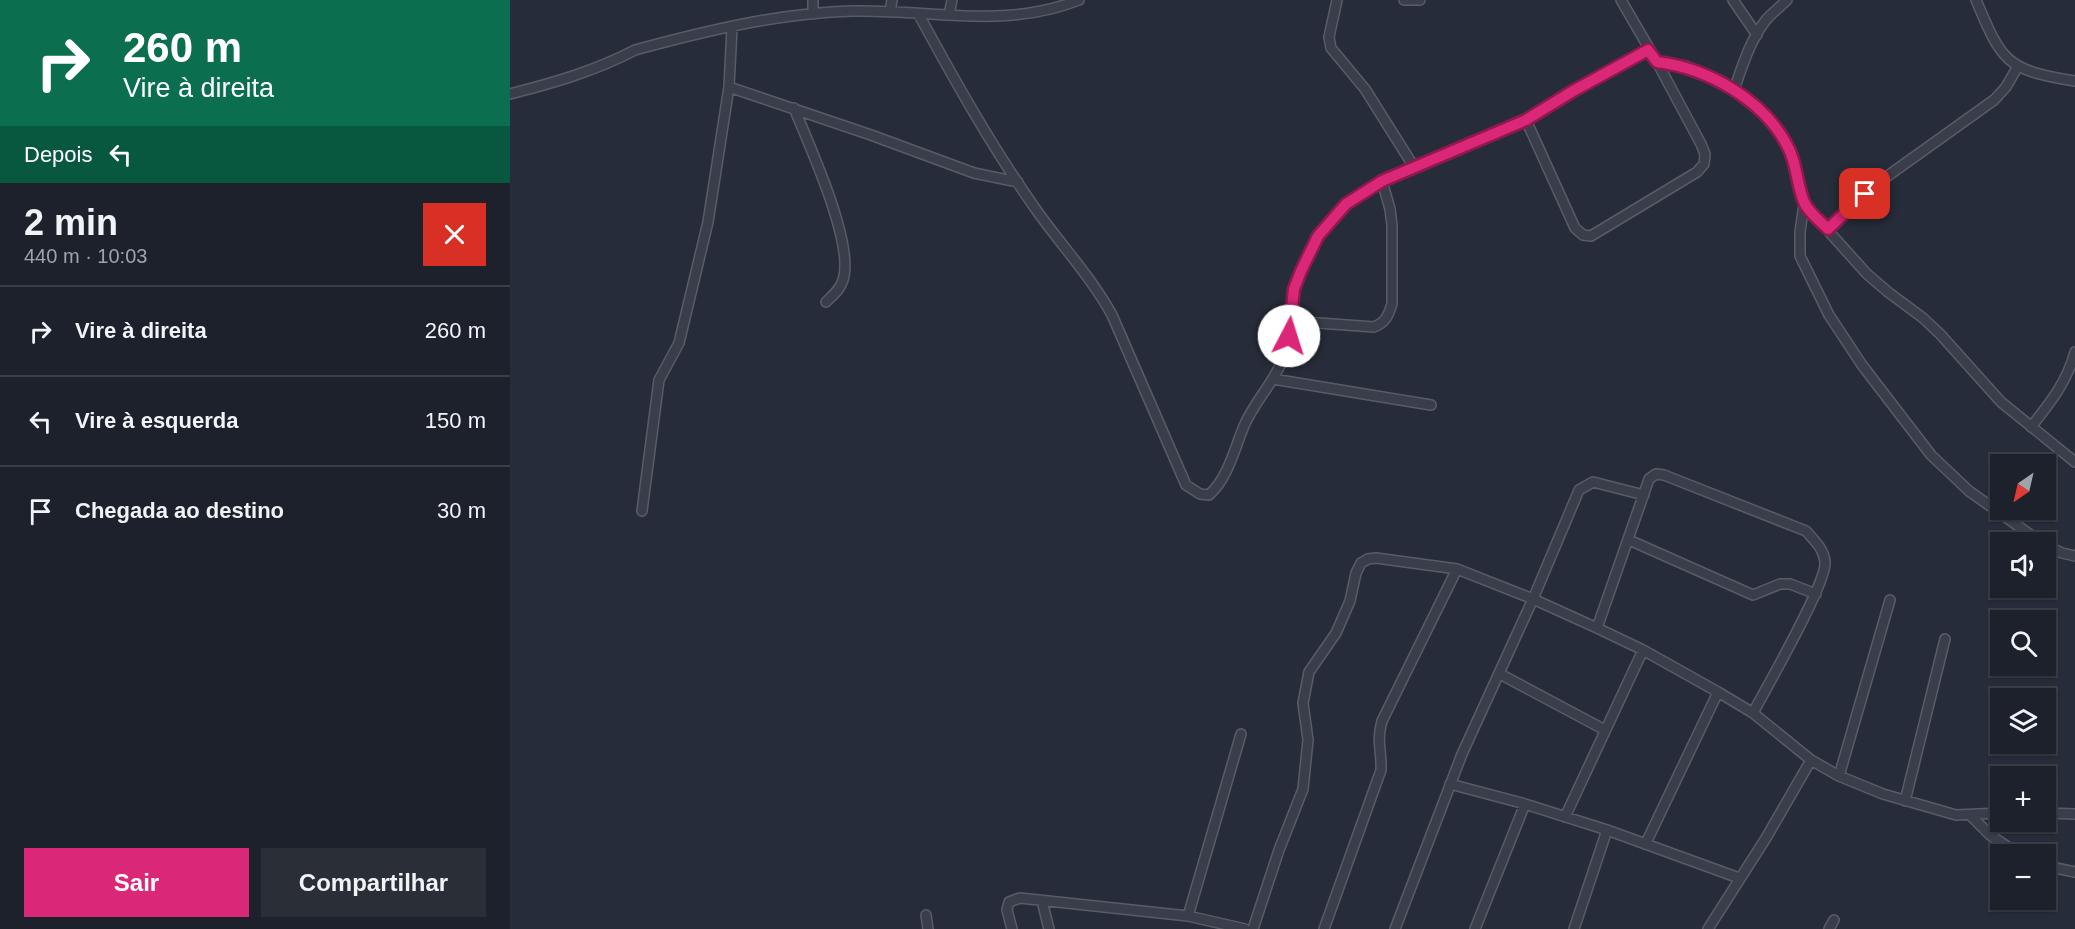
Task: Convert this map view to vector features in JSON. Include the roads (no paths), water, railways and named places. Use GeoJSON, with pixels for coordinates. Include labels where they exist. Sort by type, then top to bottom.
{"type":"FeatureCollection","features":[{"type":"Feature","properties":{"kind":"street"},"geometry":{"type":"LineString","coordinates":[[813,0],[813,14]]}},
{"type":"Feature","properties":{"kind":"street"},"geometry":{"type":"LineString","coordinates":[[890,12],[892,0]]}},
{"type":"Feature","properties":{"kind":"street"},"geometry":{"type":"LineString","coordinates":[[949,15],[952,0]]}},
{"type":"Feature","properties":{"kind":"street"},"geometry":{"type":"LineString","coordinates":[[510,94],[568,78],[635,50],[767,20],[813,14],[890,12],[1003,17],[1040,12],[1078,0]]}},
{"type":"Feature","properties":{"kind":"street"},"geometry":{"type":"LineString","coordinates":[[1337,0],[1329,38],[1331,48],[1365,89],[1414,166]]}},
{"type":"Feature","properties":{"kind":"street"},"geometry":{"type":"LineString","coordinates":[[1404,0],[1420,0]]}},
{"type":"Feature","properties":{"kind":"street"},"geometry":{"type":"LineString","coordinates":[[1526,120],[1575,228],[1583,236],[1591,236],[1697,172],[1704,164],[1705,154],[1701,144],[1621,0]]}},
{"type":"Feature","properties":{"kind":"street"},"geometry":{"type":"LineString","coordinates":[[1733,0],[1757,35]]}},
{"type":"Feature","properties":{"kind":"street"},"geometry":{"type":"LineString","coordinates":[[1734,90],[1757,35],[1766,21],[1787,0]]}},
{"type":"Feature","properties":{"kind":"street"},"geometry":{"type":"LineString","coordinates":[[1976,0],[1995,45],[2004,57],[2042,76],[2075,81]]}},
{"type":"Feature","properties":{"kind":"street"},"geometry":{"type":"LineString","coordinates":[[919,15],[962,92],[1018,182],[1037,211],[1101,295],[1112,315],[1186,485],[1200,494],[1209,495],[1225,476],[1253,406],[1273,379],[1283,358],[1291,321],[1294,289],[1318,236],[1346,204],[1382,181],[1414,166],[1526,120],[1648,50]]}},
{"type":"Feature","properties":{"kind":"street"},"geometry":{"type":"LineString","coordinates":[[642,511],[658,380],[679,343],[708,222],[729,87],[732,28]]}},
{"type":"Feature","properties":{"kind":"street"},"geometry":{"type":"LineString","coordinates":[[1657,62],[1686,66],[1723,82],[1761,112],[1782,136],[1795,164],[1804,204],[1800,232],[1800,256],[1828,315],[1930,455],[1969,491],[2027,532]]}},
{"type":"Feature","properties":{"kind":"street"},"geometry":{"type":"LineString","coordinates":[[1828,229],[1875,185],[1994,100],[2006,87],[2018,66]]}},
{"type":"Feature","properties":{"kind":"street"},"geometry":{"type":"LineString","coordinates":[[729,87],[974,173],[1018,182]]}},
{"type":"Feature","properties":{"kind":"street"},"geometry":{"type":"LineString","coordinates":[[794,108],[838,223],[845,254],[843,281],[838,291],[826,302]]}},
{"type":"Feature","properties":{"kind":"street"},"geometry":{"type":"LineString","coordinates":[[1291,321],[1374,327],[1384,322],[1389,315],[1392,304],[1392,225],[1382,181]]}},
{"type":"Feature","properties":{"kind":"street"},"geometry":{"type":"LineString","coordinates":[[1804,204],[1867,274],[1923,318],[2001,402],[2075,462]]}},
{"type":"Feature","properties":{"kind":"street"},"geometry":{"type":"LineString","coordinates":[[2031,427],[2061,388],[2075,352]]}},
{"type":"Feature","properties":{"kind":"street"},"geometry":{"type":"LineString","coordinates":[[1273,379],[1431,405]]}},
{"type":"Feature","properties":{"kind":"street"},"geometry":{"type":"LineString","coordinates":[[1598,628],[1649,479],[1656,474],[1665,475],[1806,531],[1821,549],[1825,561],[1825,572],[1816,594],[1753,713]]}},
{"type":"Feature","properties":{"kind":"street"},"geometry":{"type":"LineString","coordinates":[[1395,929],[1462,754],[1500,674],[1579,490],[1593,482],[1644,495]]}},
{"type":"Feature","properties":{"kind":"street"},"geometry":{"type":"LineString","coordinates":[[1629,540],[1753,595],[1780,584],[1790,584],[1816,594]]}},
{"type":"Feature","properties":{"kind":"street"},"geometry":{"type":"LineString","coordinates":[[2056,550],[2075,556]]}},
{"type":"Feature","properties":{"kind":"street"},"geometry":{"type":"LineString","coordinates":[[1253,929],[1279,850],[1304,789],[1308,740],[1303,703],[1309,672],[1336,633],[1350,601],[1356,573],[1361,563],[1368,559],[1376,558],[1457,569],[1533,599],[1643,650],[1718,692],[1753,713],[1811,760],[1839,776],[1905,801],[1956,815],[1990,814]]}},
{"type":"Feature","properties":{"kind":"street"},"geometry":{"type":"LineString","coordinates":[[1324,929],[1381,770],[1382,760],[1378,742],[1382,721],[1457,569]]}},
{"type":"Feature","properties":{"kind":"street"},"geometry":{"type":"LineString","coordinates":[[1839,776],[1890,600]]}},
{"type":"Feature","properties":{"kind":"street"},"geometry":{"type":"LineString","coordinates":[[1905,801],[1945,639]]}},
{"type":"Feature","properties":{"kind":"street"},"geometry":{"type":"LineString","coordinates":[[1565,817],[1643,650]]}},
{"type":"Feature","properties":{"kind":"street"},"geometry":{"type":"LineString","coordinates":[[1500,674],[1605,730]]}},
{"type":"Feature","properties":{"kind":"street"},"geometry":{"type":"LineString","coordinates":[[1646,843],[1718,692]]}},
{"type":"Feature","properties":{"kind":"street"},"geometry":{"type":"LineString","coordinates":[[1188,916],[1241,734]]}},
{"type":"Feature","properties":{"kind":"street"},"geometry":{"type":"LineString","coordinates":[[1708,929],[1766,838],[1811,760]]}},
{"type":"Feature","properties":{"kind":"street"},"geometry":{"type":"LineString","coordinates":[[1450,784],[1525,804],[1607,830],[1740,878]]}},
{"type":"Feature","properties":{"kind":"street"},"geometry":{"type":"LineString","coordinates":[[1475,929],[1525,804]]}},
{"type":"Feature","properties":{"kind":"street"},"geometry":{"type":"LineString","coordinates":[[2056,813],[2075,814]]}},
{"type":"Feature","properties":{"kind":"street"},"geometry":{"type":"LineString","coordinates":[[1970,815],[1990,835],[2004,844]]}},
{"type":"Feature","properties":{"kind":"street"},"geometry":{"type":"LineString","coordinates":[[1574,929],[1607,830]]}},
{"type":"Feature","properties":{"kind":"street"},"geometry":{"type":"LineString","coordinates":[[2056,868],[2075,872]]}},
{"type":"Feature","properties":{"kind":"street"},"geometry":{"type":"LineString","coordinates":[[1012,929],[1007,910],[1009,902],[1020,898],[1188,916],[1245,929]]}},
{"type":"Feature","properties":{"kind":"street"},"geometry":{"type":"LineString","coordinates":[[1042,901],[1049,929]]}},
{"type":"Feature","properties":{"kind":"street"},"geometry":{"type":"LineString","coordinates":[[926,915],[928,929]]}}]}
